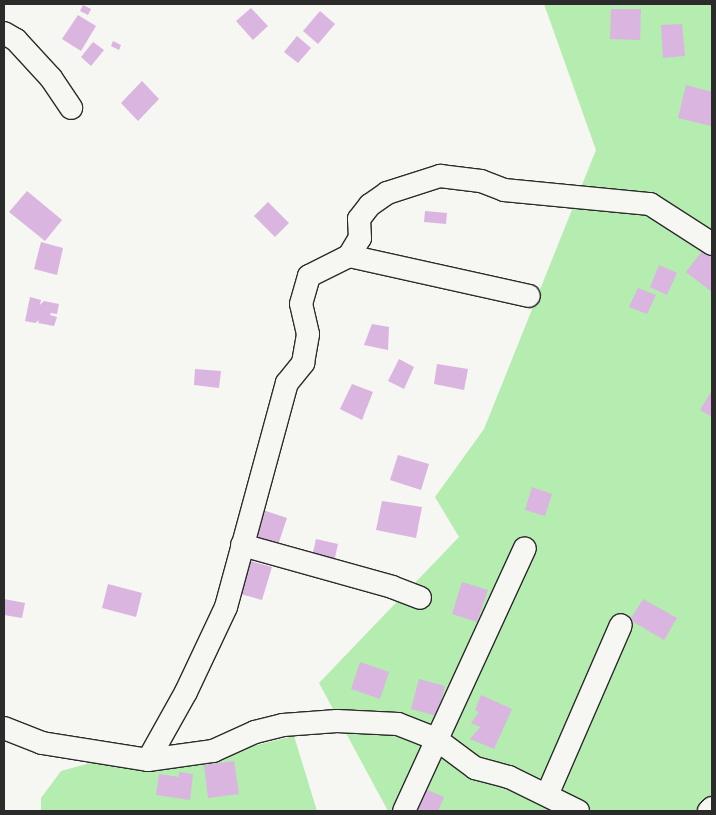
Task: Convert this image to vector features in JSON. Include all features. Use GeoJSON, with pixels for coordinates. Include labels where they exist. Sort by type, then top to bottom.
{"type":"FeatureCollection","features":[{"type":"Feature","properties":{"kind":"street"},"geometry":{"type":"LineString","coordinates":[[4,33],[16,40],[52,78],[71,108]]}},
{"type":"Feature","properties":{"kind":"street"},"geometry":{"type":"LineString","coordinates":[[148,760],[186,692],[226,607],[287,383],[303,363],[308,334],[301,304],[310,276],[349,256],[360,238],[358,219],[370,205],[387,193],[440,176],[481,181],[504,190],[650,204],[712,244]]}},
{"type":"Feature","properties":{"kind":"street"},"geometry":{"type":"LineString","coordinates":[[349,256],[529,296]]}},
{"type":"Feature","properties":{"kind":"street"},"geometry":{"type":"LineString","coordinates":[[242,545],[392,587],[420,598]]}},
{"type":"Feature","properties":{"kind":"street"},"geometry":{"type":"LineString","coordinates":[[404,811],[525,548]]}},
{"type":"Feature","properties":{"kind":"street"},"geometry":{"type":"LineString","coordinates":[[547,795],[621,626]]}},
{"type":"Feature","properties":{"kind":"street"},"geometry":{"type":"LineString","coordinates":[[4,728],[42,743],[148,760],[214,751],[254,732],[283,725],[337,721],[398,724],[436,739],[475,768],[509,778],[578,811]]}},
{"type":"Feature","properties":{"kind":"street"},"geometry":{"type":"LineString","coordinates":[[709,811],[712,808]]}},
{"type":"Feature","properties":{"kind":"green space"},"geometry":{"type":"Polygon","coordinates":[[[544,4],[712,4],[712,810],[388,811],[319,683],[459,537],[435,497],[484,429],[596,150],[544,4]]]}},
{"type":"Feature","properties":{"kind":"green space"},"geometry":{"type":"Polygon","coordinates":[[[294,736],[317,811],[41,811],[41,798],[61,771],[94,762],[195,760],[294,736]]]}},
{"type":"Feature","properties":{"kind":"building"},"geometry":{"type":"Polygon","coordinates":[[[83,5],[91,9],[88,15],[80,11],[83,5]]]}},
{"type":"Feature","properties":{"kind":"building"},"geometry":{"type":"Polygon","coordinates":[[[251,8],[268,26],[253,40],[236,21],[251,8]]]}},
{"type":"Feature","properties":{"kind":"building"},"geometry":{"type":"Polygon","coordinates":[[[611,9],[641,9],[640,40],[610,39],[611,9]]]}},
{"type":"Feature","properties":{"kind":"building"},"geometry":{"type":"Polygon","coordinates":[[[320,11],[335,24],[318,44],[303,31],[320,11]]]}},
{"type":"Feature","properties":{"kind":"building"},"geometry":{"type":"Polygon","coordinates":[[[78,15],[96,26],[81,51],[62,39],[78,15]]]}},
{"type":"Feature","properties":{"kind":"building"},"geometry":{"type":"Polygon","coordinates":[[[682,24],[685,56],[663,58],[661,25],[682,24]]]}},
{"type":"Feature","properties":{"kind":"building"},"geometry":{"type":"Polygon","coordinates":[[[297,36],[311,48],[298,63],[284,52],[297,36]]]}},
{"type":"Feature","properties":{"kind":"building"},"geometry":{"type":"Polygon","coordinates":[[[113,41],[121,45],[119,50],[111,46],[113,41]]]}},
{"type":"Feature","properties":{"kind":"building"},"geometry":{"type":"Polygon","coordinates":[[[93,42],[104,50],[91,66],[81,57],[93,42]]]}},
{"type":"Feature","properties":{"kind":"building"},"geometry":{"type":"Polygon","coordinates":[[[142,81],[159,99],[138,121],[121,103],[142,81]]]}},
{"type":"Feature","properties":{"kind":"building"},"geometry":{"type":"Polygon","coordinates":[[[686,85],[712,92],[711,126],[678,118],[686,85]]]}},
{"type":"Feature","properties":{"kind":"building"},"geometry":{"type":"Polygon","coordinates":[[[27,191],[62,220],[45,241],[9,212],[27,191]]]}},
{"type":"Feature","properties":{"kind":"building"},"geometry":{"type":"Polygon","coordinates":[[[268,202],[289,223],[275,237],[254,216],[268,202]]]}},
{"type":"Feature","properties":{"kind":"building"},"geometry":{"type":"Polygon","coordinates":[[[425,211],[447,213],[446,224],[424,222],[425,211]]]}},
{"type":"Feature","properties":{"kind":"building"},"geometry":{"type":"Polygon","coordinates":[[[41,242],[63,248],[57,275],[34,269],[41,242]]]}},
{"type":"Feature","properties":{"kind":"building"},"geometry":{"type":"Polygon","coordinates":[[[703,250],[712,257],[712,292],[686,272],[703,250]]]}},
{"type":"Feature","properties":{"kind":"building"},"geometry":{"type":"Polygon","coordinates":[[[659,265],[677,273],[667,295],[650,287],[659,265]]]}},
{"type":"Feature","properties":{"kind":"building"},"geometry":{"type":"Polygon","coordinates":[[[638,288],[656,295],[647,314],[629,307],[638,288]]]}},
{"type":"Feature","properties":{"kind":"building"},"geometry":{"type":"Polygon","coordinates":[[[30,297],[41,300],[40,305],[44,301],[59,304],[57,314],[51,313],[50,315],[57,317],[54,326],[38,323],[39,320],[35,323],[25,321],[30,297]]]}},
{"type":"Feature","properties":{"kind":"building"},"geometry":{"type":"Polygon","coordinates":[[[372,324],[389,327],[388,350],[364,345],[372,324]]]}},
{"type":"Feature","properties":{"kind":"building"},"geometry":{"type":"Polygon","coordinates":[[[399,359],[414,367],[404,389],[388,381],[399,359]]]}},
{"type":"Feature","properties":{"kind":"building"},"geometry":{"type":"Polygon","coordinates":[[[437,364],[468,369],[464,390],[434,384],[437,364]]]}},
{"type":"Feature","properties":{"kind":"building"},"geometry":{"type":"Polygon","coordinates":[[[195,369],[221,371],[219,388],[194,385],[195,369]]]}},
{"type":"Feature","properties":{"kind":"building"},"geometry":{"type":"Polygon","coordinates":[[[352,384],[373,392],[362,420],[340,409],[352,384]]]}},
{"type":"Feature","properties":{"kind":"building"},"geometry":{"type":"Polygon","coordinates":[[[712,390],[712,417],[700,410],[712,390]]]}},
{"type":"Feature","properties":{"kind":"building"},"geometry":{"type":"Polygon","coordinates":[[[398,455],[429,464],[421,490],[390,480],[398,455]]]}},
{"type":"Feature","properties":{"kind":"building"},"geometry":{"type":"Polygon","coordinates":[[[532,487],[552,494],[545,516],[525,510],[532,487]]]}},
{"type":"Feature","properties":{"kind":"building"},"geometry":{"type":"Polygon","coordinates":[[[382,501],[422,507],[416,538],[376,530],[382,501]]]}},
{"type":"Feature","properties":{"kind":"building"},"geometry":{"type":"Polygon","coordinates":[[[263,510],[287,518],[276,551],[252,543],[263,510]]]}},
{"type":"Feature","properties":{"kind":"building"},"geometry":{"type":"Polygon","coordinates":[[[316,539],[338,544],[333,566],[311,561],[316,539]]]}},
{"type":"Feature","properties":{"kind":"building"},"geometry":{"type":"Polygon","coordinates":[[[247,560],[272,567],[262,600],[237,593],[247,560]]]}},
{"type":"Feature","properties":{"kind":"building"},"geometry":{"type":"Polygon","coordinates":[[[462,582],[488,590],[477,622],[452,614],[462,582]]]}},
{"type":"Feature","properties":{"kind":"building"},"geometry":{"type":"Polygon","coordinates":[[[108,584],[142,593],[136,617],[102,608],[108,584]]]}},
{"type":"Feature","properties":{"kind":"building"},"geometry":{"type":"Polygon","coordinates":[[[4,599],[25,603],[22,618],[4,615],[4,599]]]}},
{"type":"Feature","properties":{"kind":"building"},"geometry":{"type":"Polygon","coordinates":[[[643,599],[677,618],[664,640],[630,620],[643,599]]]}},
{"type":"Feature","properties":{"kind":"building"},"geometry":{"type":"Polygon","coordinates":[[[360,662],[389,672],[380,699],[351,689],[360,662]]]}},
{"type":"Feature","properties":{"kind":"building"},"geometry":{"type":"Polygon","coordinates":[[[419,679],[445,686],[437,716],[411,709],[419,679]]]}},
{"type":"Feature","properties":{"kind":"building"},"geometry":{"type":"Polygon","coordinates":[[[481,695],[512,709],[494,749],[470,739],[480,727],[471,723],[479,712],[475,710],[481,695]]]}},
{"type":"Feature","properties":{"kind":"building"},"geometry":{"type":"Polygon","coordinates":[[[234,761],[239,794],[208,798],[204,765],[234,761]]]}},
{"type":"Feature","properties":{"kind":"building"},"geometry":{"type":"Polygon","coordinates":[[[179,772],[193,774],[190,800],[156,795],[159,774],[179,777],[179,772]]]}},
{"type":"Feature","properties":{"kind":"building"},"geometry":{"type":"Polygon","coordinates":[[[425,789],[444,797],[438,811],[416,811],[425,789]]]}}]}
